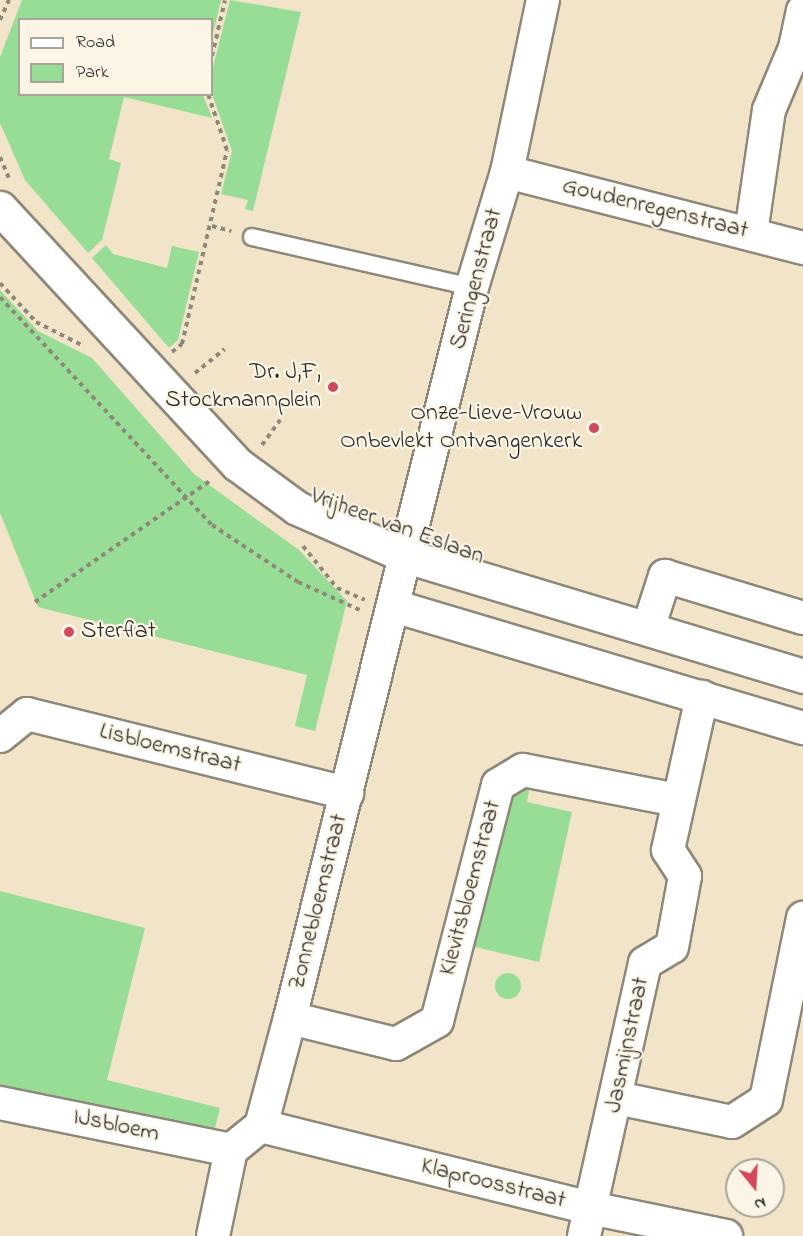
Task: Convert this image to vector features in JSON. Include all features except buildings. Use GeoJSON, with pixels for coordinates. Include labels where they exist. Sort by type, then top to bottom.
{"type":"FeatureCollection","features":[{"type":"Feature","properties":{"kind":"street","name":"Seringenstraat"},"geometry":{"type":"LineString","coordinates":[[406,556],[472,287],[507,172],[543,0]]}},
{"type":"Feature","properties":{"kind":"street"},"geometry":{"type":"LineString","coordinates":[[751,233],[769,110],[795,48],[803,10]]}},
{"type":"Feature","properties":{"kind":"street","name":"Goudenregenstraat"},"geometry":{"type":"LineString","coordinates":[[507,172],[803,248]]}},
{"type":"Feature","properties":{"kind":"street","name":"Vrijheer van Eslaan"},"geometry":{"type":"LineString","coordinates":[[6,196],[66,280],[229,469],[297,507],[406,556],[803,676]]}},
{"type":"Feature","properties":{"kind":"street","name":"Zonnebloemstraat"},"geometry":{"type":"LineString","coordinates":[[261,1126],[394,614],[406,556]]}},
{"type":"Feature","properties":{"kind":"street"},"geometry":{"type":"LineString","coordinates":[[648,629],[665,576],[803,618]]}},
{"type":"Feature","properties":{"kind":"street"},"geometry":{"type":"LineString","coordinates":[[394,614],[702,697],[803,728]]}},
{"type":"Feature","properties":{"kind":"street","name":"Jasmijnstraat"},"geometry":{"type":"LineString","coordinates":[[587,1222],[617,1098],[645,963],[672,947],[686,876],[668,850],[702,697]]}},
{"type":"Feature","properties":{"kind":"street","name":"Lisbloemstraat"},"geometry":{"type":"LineString","coordinates":[[0,736],[27,714],[348,793]]}},
{"type":"Feature","properties":{"kind":"street","name":"Kievitsbloemstraat"},"geometry":{"type":"LineString","coordinates":[[290,1018],[396,1044],[437,1021],[498,786],[523,770],[678,800]]}},
{"type":"Feature","properties":{"kind":"street"},"geometry":{"type":"LineString","coordinates":[[617,1098],[732,1122],[766,1100],[803,918]]}},
{"type":"Feature","properties":{"kind":"street","name":"IJsbloem"},"geometry":{"type":"LineString","coordinates":[[0,1103],[231,1150]]}},
{"type":"Feature","properties":{"kind":"street"},"geometry":{"type":"LineString","coordinates":[[213,1236],[231,1150],[261,1126]]}},
{"type":"Feature","properties":{"kind":"street","name":"Klaproosstraat"},"geometry":{"type":"LineString","coordinates":[[261,1126],[587,1222],[726,1236]]}},
{"type":"Feature","properties":{"kind":"lane"},"geometry":{"type":"LineString","coordinates":[[252,237],[472,287]]}},
{"type":"Feature","properties":{"kind":"path"},"geometry":{"type":"LineString","coordinates":[[0,20],[9,0]]}},
{"type":"Feature","properties":{"kind":"path"},"geometry":{"type":"LineString","coordinates":[[213,52],[225,0]]}},
{"type":"Feature","properties":{"kind":"path"},"geometry":{"type":"LineString","coordinates":[[167,356],[182,344],[227,150],[209,96]]}},
{"type":"Feature","properties":{"kind":"path"},"geometry":{"type":"LineString","coordinates":[[0,157],[6,196]]}},
{"type":"Feature","properties":{"kind":"path"},"geometry":{"type":"LineString","coordinates":[[0,297],[185,500],[212,525],[298,582],[394,614]]}},
{"type":"Feature","properties":{"kind":"path"},"geometry":{"type":"LineString","coordinates":[[189,378],[225,349]]}},
{"type":"Feature","properties":{"kind":"path"},"geometry":{"type":"LineString","coordinates":[[35,602],[229,469],[251,458],[280,420]]}},
{"type":"Feature","properties":{"kind":"green space"},"geometry":{"type":"Polygon","coordinates":[[[22,0],[221,0],[213,34],[213,18],[18,18],[18,96],[203,96],[212,118],[124,97],[109,159],[121,163],[102,240],[88,253],[25,180],[0,123],[0,57],[22,0]]]}},
{"type":"Feature","properties":{"kind":"green space"},"geometry":{"type":"Polygon","coordinates":[[[230,0],[301,12],[253,211],[245,209],[248,200],[221,194],[232,151],[213,96],[213,67],[230,0]]]}},
{"type":"Feature","properties":{"kind":"green space"},"geometry":{"type":"Polygon","coordinates":[[[106,245],[113,254],[167,268],[172,246],[199,252],[178,340],[169,348],[92,258],[106,245]]]}},
{"type":"Feature","properties":{"kind":"green space"},"geometry":{"type":"Polygon","coordinates":[[[0,290],[38,331],[92,358],[194,474],[299,550],[347,601],[315,731],[295,726],[307,675],[38,607],[0,513],[0,290]]]}},
{"type":"Feature","properties":{"kind":"green space"},"geometry":{"type":"Polygon","coordinates":[[[531,780],[527,802],[572,812],[539,962],[467,945],[506,791],[531,780]]]}},
{"type":"Feature","properties":{"kind":"green space"},"geometry":{"type":"Polygon","coordinates":[[[0,891],[145,928],[107,1080],[220,1108],[213,1136],[0,1090],[0,891]]]}},
{"type":"Feature","properties":{"kind":"green space"},"geometry":{"type":"Polygon","coordinates":[[[508,973],[517,977],[521,986],[517,995],[508,999],[499,995],[495,986],[499,977],[508,973]]]}},
{"type":"Feature","properties":{"kind":"place","name":"Dr. J,F, Stockmannplein"},"geometry":{"type":"Point","coordinates":[333,387]}},
{"type":"Feature","properties":{"kind":"place","name":"Onze-Lieve-Vrouw Onbevlekt Ontvangenkerk"},"geometry":{"type":"Point","coordinates":[594,428]}},
{"type":"Feature","properties":{"kind":"place","name":"Sterflat"},"geometry":{"type":"Point","coordinates":[69,632]}}]}
